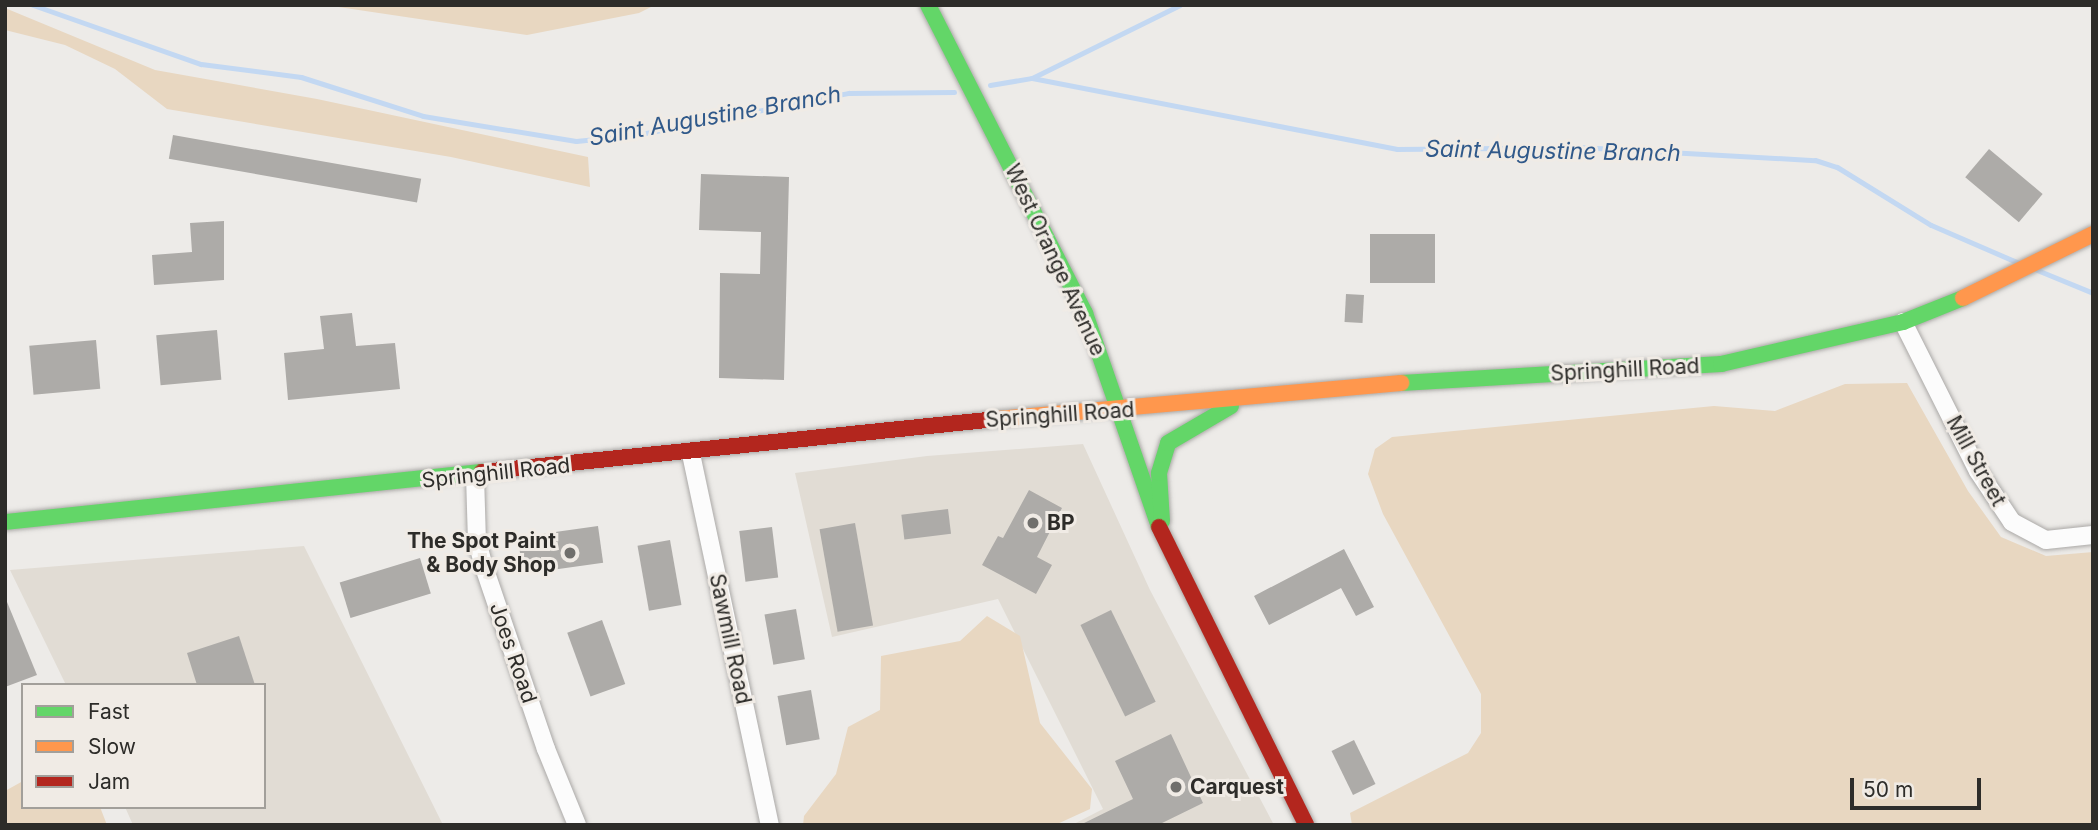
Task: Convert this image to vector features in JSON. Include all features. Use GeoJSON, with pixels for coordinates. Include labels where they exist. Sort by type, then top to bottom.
{"type":"FeatureCollection","features":[{"type":"Feature","properties":{"kind":"main road","name":"West Orange Avenue"},"geometry":{"type":"LineString","coordinates":[[928,5],[1085,313],[1138,480],[1168,548],[1306,825]]}},
{"type":"Feature","properties":{"kind":"main road","name":"Springhill Road"},"geometry":{"type":"LineString","coordinates":[[5,522],[691,454],[948,423],[1117,411],[1458,378],[1721,364],[1903,321],[1964,298],[2093,234]]}},
{"type":"Feature","properties":{"kind":"main road"},"geometry":{"type":"LineString","coordinates":[[1168,548],[1159,486],[1161,458],[1168,443],[1195,424],[1251,398]]}},
{"type":"Feature","properties":{"kind":"street","name":"Mill Street"},"geometry":{"type":"LineString","coordinates":[[1903,321],[1978,471],[2012,522],[2046,540],[2093,535]]}},
{"type":"Feature","properties":{"kind":"street","name":"Sawmill Road"},"geometry":{"type":"LineString","coordinates":[[691,454],[770,825]]}},
{"type":"Feature","properties":{"kind":"street","name":"Joes Road"},"geometry":{"type":"LineString","coordinates":[[475,475],[477,541],[484,566],[546,749],[577,825]]}},
{"type":"Feature","properties":{"kind":"shaded area"},"geometry":{"type":"Polygon","coordinates":[[[325,5],[655,5],[639,13],[527,35],[325,5]]]}},
{"type":"Feature","properties":{"kind":"shaded area"},"geometry":{"type":"Polygon","coordinates":[[[5,8],[155,70],[317,99],[588,157],[590,187],[451,157],[167,109],[115,69],[65,45],[5,30],[5,8]]]}},
{"type":"Feature","properties":{"kind":"shaded area"},"geometry":{"type":"Polygon","coordinates":[[[1907,383],[1968,491],[2001,537],[2046,556],[2093,552],[2093,825],[1352,825],[1350,813],[1468,753],[1481,733],[1481,694],[1383,514],[1368,474],[1375,449],[1392,437],[1714,406],[1775,411],[1845,384],[1907,383]]]}},
{"type":"Feature","properties":{"kind":"shaded area"},"geometry":{"type":"Polygon","coordinates":[[[1083,444],[1150,590],[1274,825],[1072,825],[1103,809],[998,599],[832,637],[795,473],[927,456],[1083,444]]]}},
{"type":"Feature","properties":{"kind":"shaded area"},"geometry":{"type":"Polygon","coordinates":[[[304,546],[443,825],[133,825],[126,809],[266,809],[266,683],[65,683],[10,570],[304,546]]]}},
{"type":"Feature","properties":{"kind":"shaded area"},"geometry":{"type":"Polygon","coordinates":[[[987,616],[1020,636],[1040,723],[1092,789],[1090,809],[1055,825],[803,825],[804,816],[836,774],[848,727],[880,710],[881,656],[960,641],[987,616]]]}},
{"type":"Feature","properties":{"kind":"shaded area"},"geometry":{"type":"Polygon","coordinates":[[[21,782],[21,809],[101,809],[107,825],[5,825],[5,791],[21,782]]]}},
{"type":"Feature","properties":{"kind":"building"},"geometry":{"type":"Polygon","coordinates":[[[173,135],[421,179],[417,202],[169,159],[173,135]]]}},
{"type":"Feature","properties":{"kind":"building"},"geometry":{"type":"Polygon","coordinates":[[[1989,149],[2043,194],[2019,222],[1965,177],[1989,149]]]}},
{"type":"Feature","properties":{"kind":"building"},"geometry":{"type":"Polygon","coordinates":[[[701,174],[789,177],[784,380],[719,378],[720,273],[760,274],[761,232],[699,230],[701,174]]]}},
{"type":"Feature","properties":{"kind":"building"},"geometry":{"type":"Polygon","coordinates":[[[224,221],[224,280],[154,285],[152,255],[192,252],[190,223],[224,221]]]}},
{"type":"Feature","properties":{"kind":"building"},"geometry":{"type":"Polygon","coordinates":[[[1370,234],[1435,234],[1435,283],[1370,283],[1370,234]]]}},
{"type":"Feature","properties":{"kind":"building"},"geometry":{"type":"Polygon","coordinates":[[[1346,294],[1364,295],[1363,323],[1345,322],[1346,294]]]}},
{"type":"Feature","properties":{"kind":"building"},"geometry":{"type":"Polygon","coordinates":[[[352,313],[356,346],[395,343],[400,389],[288,400],[284,353],[324,349],[320,316],[352,313]]]}},
{"type":"Feature","properties":{"kind":"building"},"geometry":{"type":"Polygon","coordinates":[[[217,330],[221,380],[161,385],[156,335],[217,330]]]}},
{"type":"Feature","properties":{"kind":"building"},"geometry":{"type":"Polygon","coordinates":[[[96,340],[100,389],[34,395],[29,346],[96,340]]]}},
{"type":"Feature","properties":{"kind":"building"},"geometry":{"type":"Polygon","coordinates":[[[1029,490],[1062,508],[1037,557],[1052,565],[1036,594],[982,565],[998,536],[1003,538],[1029,490]]]}},
{"type":"Feature","properties":{"kind":"building"},"geometry":{"type":"Polygon","coordinates":[[[948,509],[951,534],[904,540],[901,515],[948,509]]]}},
{"type":"Feature","properties":{"kind":"building"},"geometry":{"type":"Polygon","coordinates":[[[855,523],[873,625],[838,632],[820,529],[855,523]]]}},
{"type":"Feature","properties":{"kind":"building"},"geometry":{"type":"Polygon","coordinates":[[[598,526],[603,563],[523,574],[518,537],[598,526]]]}},
{"type":"Feature","properties":{"kind":"building"},"geometry":{"type":"Polygon","coordinates":[[[772,527],[778,578],[745,582],[739,531],[772,527]]]}},
{"type":"Feature","properties":{"kind":"building"},"geometry":{"type":"Polygon","coordinates":[[[670,540],[681,605],[649,611],[638,546],[670,540]]]}},
{"type":"Feature","properties":{"kind":"building"},"geometry":{"type":"Polygon","coordinates":[[[1344,549],[1374,607],[1356,616],[1341,588],[1269,625],[1254,596],[1344,549]]]}},
{"type":"Feature","properties":{"kind":"building"},"geometry":{"type":"Polygon","coordinates":[[[420,558],[431,593],[350,618],[340,583],[420,558]]]}},
{"type":"Feature","properties":{"kind":"building"},"geometry":{"type":"Polygon","coordinates":[[[5,597],[37,675],[5,687],[5,597]]]}},
{"type":"Feature","properties":{"kind":"building"},"geometry":{"type":"Polygon","coordinates":[[[796,609],[805,659],[773,665],[764,615],[796,609]]]}},
{"type":"Feature","properties":{"kind":"building"},"geometry":{"type":"Polygon","coordinates":[[[1111,610],[1156,702],[1125,717],[1080,625],[1111,610]]]}},
{"type":"Feature","properties":{"kind":"building"},"geometry":{"type":"Polygon","coordinates":[[[602,620],[625,684],[590,697],[567,633],[602,620]]]}},
{"type":"Feature","properties":{"kind":"building"},"geometry":{"type":"Polygon","coordinates":[[[239,636],[254,683],[196,683],[187,653],[239,636]]]}},
{"type":"Feature","properties":{"kind":"building"},"geometry":{"type":"Polygon","coordinates":[[[811,690],[820,739],[786,745],[778,696],[811,690]]]}},
{"type":"Feature","properties":{"kind":"building"},"geometry":{"type":"Polygon","coordinates":[[[1171,734],[1203,803],[1158,825],[1080,825],[1133,799],[1115,761],[1171,734]]]}},
{"type":"Feature","properties":{"kind":"building"},"geometry":{"type":"Polygon","coordinates":[[[1354,740],[1375,784],[1353,795],[1332,751],[1354,740]]]}},
{"type":"Feature","properties":{"kind":"waterway","name":"Saint Augustine Branch"},"geometry":{"type":"LineString","coordinates":[[33,5],[201,64],[301,77],[423,116],[576,141],[636,135],[849,93],[954,92]]}},
{"type":"Feature","properties":{"kind":"waterway"},"geometry":{"type":"LineString","coordinates":[[1032,78],[1180,5]]}},
{"type":"Feature","properties":{"kind":"waterway","name":"Saint Augustine Branch"},"geometry":{"type":"LineString","coordinates":[[990,85],[1032,78],[1397,149],[1579,147],[1815,160],[1837,167],[1931,225],[2019,263]]}},
{"type":"Feature","properties":{"kind":"waterway","name":"Saint Augustine Branch"},"geometry":{"type":"LineString","coordinates":[[2037,270],[2093,293]]}},
{"type":"Feature","properties":{"kind":"traffic: fast"},"geometry":{"type":"LineString","coordinates":[[928,5],[1085,313],[1159,527]]}},
{"type":"Feature","properties":{"kind":"traffic: fast"},"geometry":{"type":"LineString","coordinates":[[1401,383],[1721,364],[1903,322],[1963,298]]}},
{"type":"Feature","properties":{"kind":"traffic: fast"},"geometry":{"type":"LineString","coordinates":[[1162,521],[1159,473],[1168,443],[1231,406]]}},
{"type":"Feature","properties":{"kind":"traffic: fast"},"geometry":{"type":"LineString","coordinates":[[5,522],[482,472]]}},
{"type":"Feature","properties":{"kind":"traffic: slow"},"geometry":{"type":"LineString","coordinates":[[1963,298],[2093,234]]}},
{"type":"Feature","properties":{"kind":"traffic: slow"},"geometry":{"type":"LineString","coordinates":[[997,419],[1401,383]]}},
{"type":"Feature","properties":{"kind":"traffic: jam"},"geometry":{"type":"LineString","coordinates":[[482,472],[997,419]]}},
{"type":"Feature","properties":{"kind":"traffic: jam"},"geometry":{"type":"LineString","coordinates":[[1159,527],[1306,825]]}},
{"type":"Feature","properties":{"kind":"place","name":"BP"},"geometry":{"type":"Point","coordinates":[1033,523]}},
{"type":"Feature","properties":{"kind":"place","name":"The Spot Paint & Body Shop"},"geometry":{"type":"Point","coordinates":[570,553]}},
{"type":"Feature","properties":{"kind":"place","name":"Carquest"},"geometry":{"type":"Point","coordinates":[1176,787]}}]}
